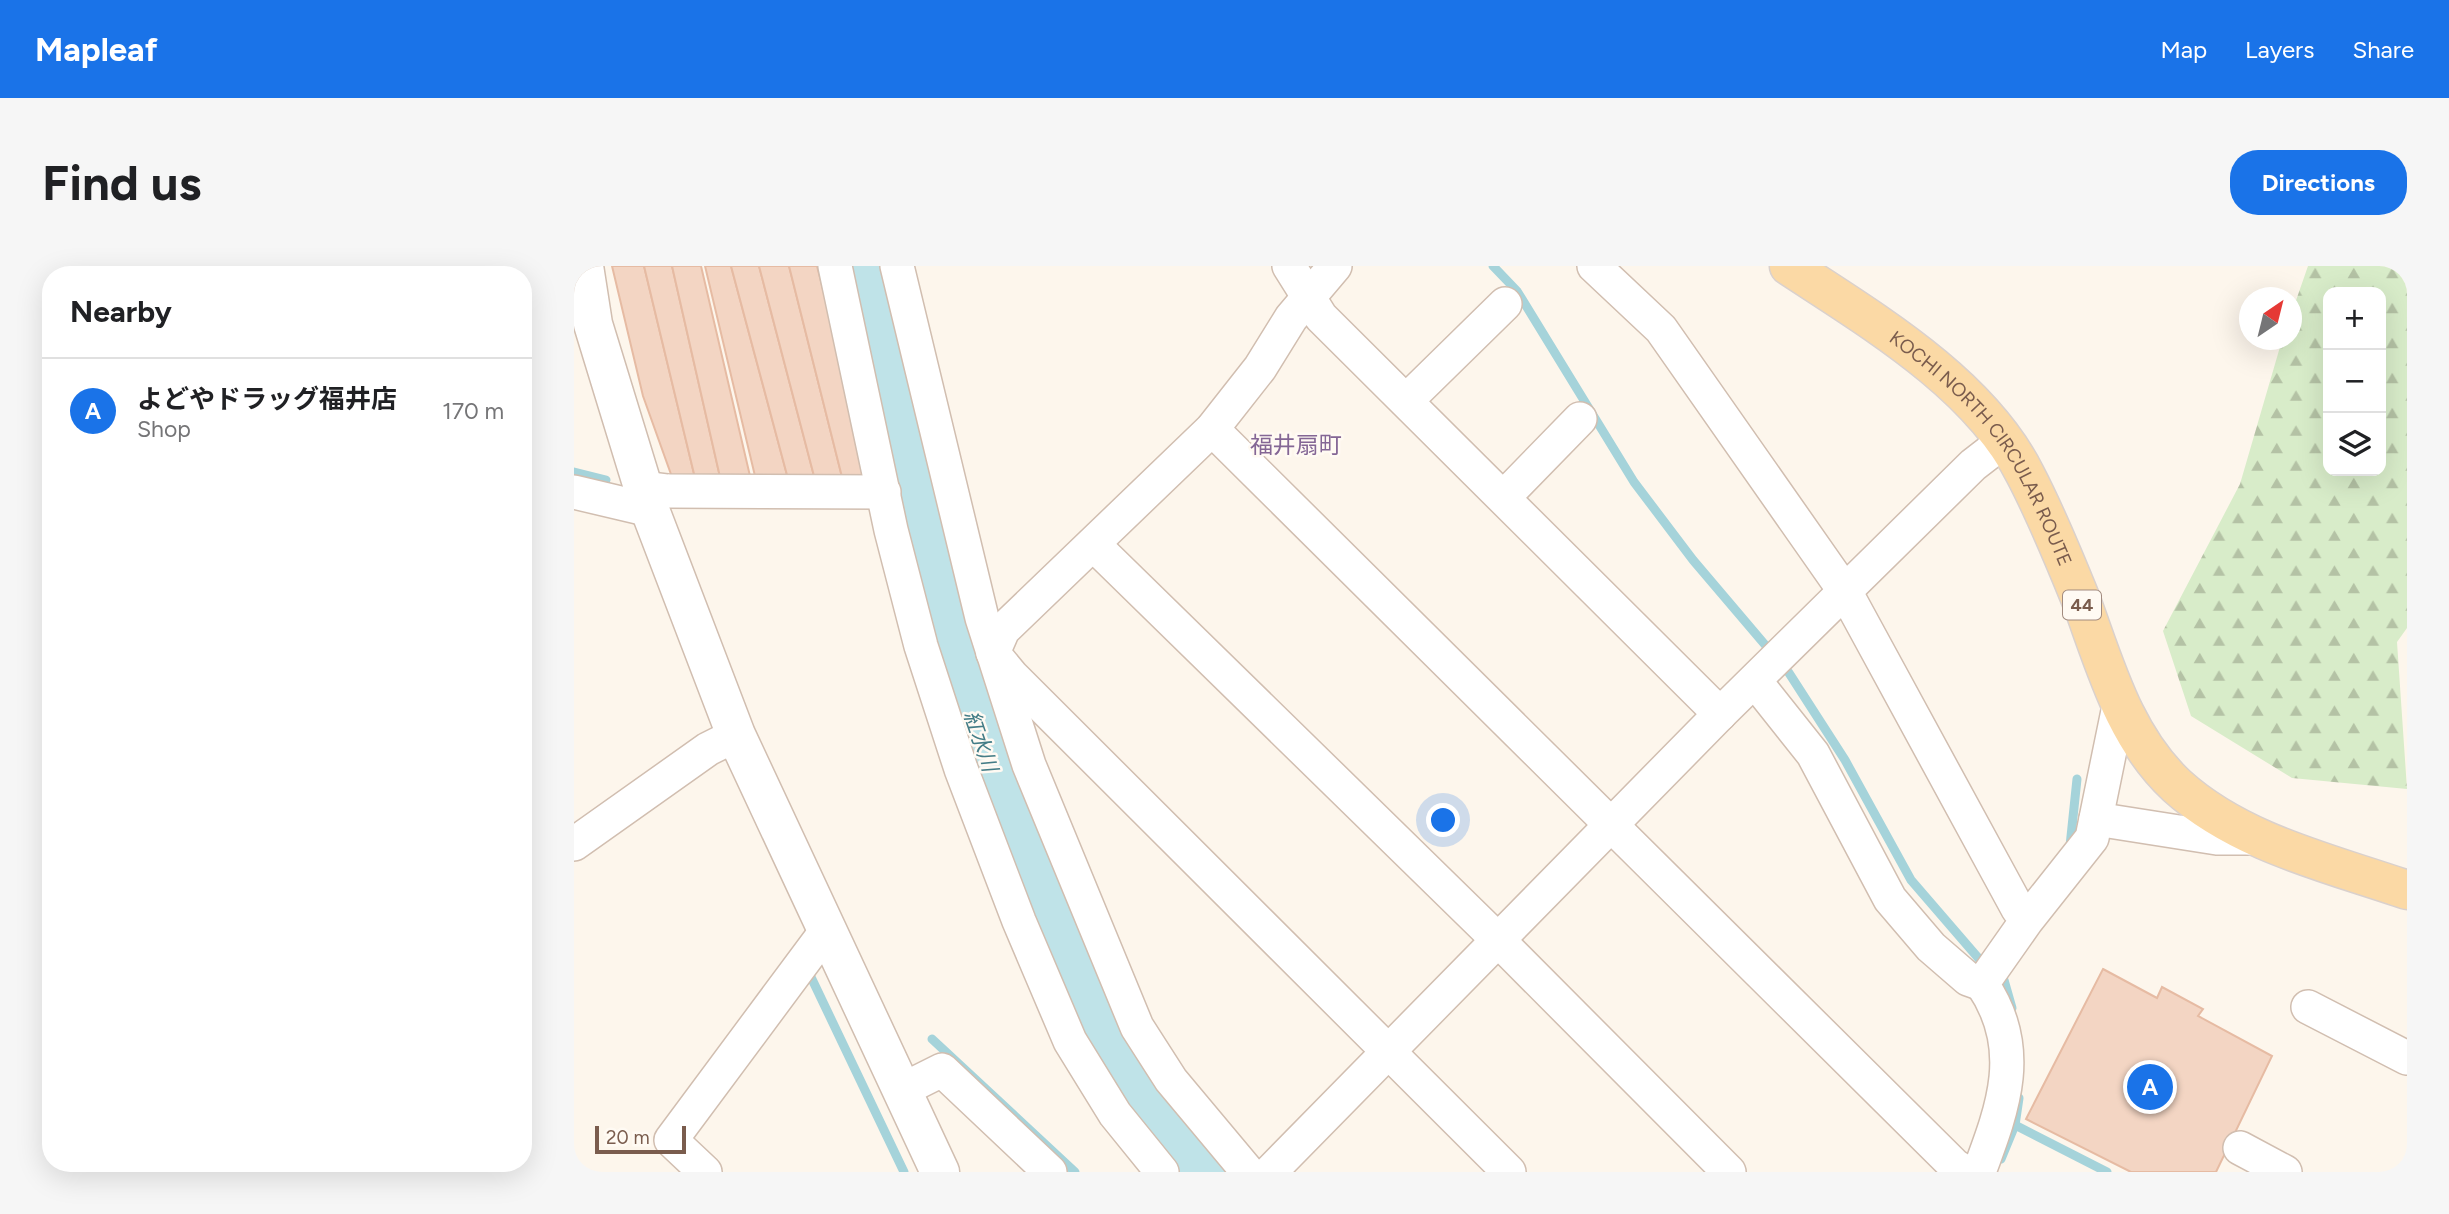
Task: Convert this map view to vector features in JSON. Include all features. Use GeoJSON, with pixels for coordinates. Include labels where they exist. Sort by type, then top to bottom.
{"type":"FeatureCollection","features":[{"type":"Feature","properties":{"kind":"main road","name":"KOCHI NORTH CIRCULAR ROUTE"},"geometry":{"type":"LineString","coordinates":[[1789,266],[1918,355],[1971,402],[2004,441],[2025,472],[2079,596],[2119,706],[2175,784],[2226,822],[2259,838],[2407,890]]}},
{"type":"Feature","properties":{"kind":"street"},"geometry":{"type":"LineString","coordinates":[[584,266],[593,324],[647,499],[736,735],[940,1172]]}},
{"type":"Feature","properties":{"kind":"street"},"geometry":{"type":"LineString","coordinates":[[835,266],[921,646],[961,769],[1019,921],[1076,1052],[1115,1114],[1162,1172]]}},
{"type":"Feature","properties":{"kind":"street"},"geometry":{"type":"LineString","coordinates":[[897,266],[926,394],[993,653],[1029,765],[1137,1027],[1171,1080],[1248,1172]]}},
{"type":"Feature","properties":{"kind":"street"},"geometry":{"type":"LineString","coordinates":[[1289,266],[1321,317],[1720,715]]}},
{"type":"Feature","properties":{"kind":"street"},"geometry":{"type":"LineString","coordinates":[[993,653],[1003,630],[1212,429],[1260,368],[1308,297],[1335,266]]}},
{"type":"Feature","properties":{"kind":"street"},"geometry":{"type":"LineString","coordinates":[[1594,266],[1661,329],[1846,593],[2018,909]]}},
{"type":"Feature","properties":{"kind":"street"},"geometry":{"type":"LineString","coordinates":[[1406,401],[1505,304]]}},
{"type":"Feature","properties":{"kind":"street"},"geometry":{"type":"LineString","coordinates":[[1504,497],[1580,419]]}},
{"type":"Feature","properties":{"kind":"street"},"geometry":{"type":"LineString","coordinates":[[1212,429],[1955,1166],[1965,1172]]}},
{"type":"Feature","properties":{"kind":"street"},"geometry":{"type":"LineString","coordinates":[[1270,1172],[1720,715],[1973,465],[2004,441]]}},
{"type":"Feature","properties":{"kind":"street"},"geometry":{"type":"LineString","coordinates":[[574,492],[647,499],[668,491],[884,492]]}},
{"type":"Feature","properties":{"kind":"street"},"geometry":{"type":"LineString","coordinates":[[1093,544],[1499,941],[1729,1172]]}},
{"type":"Feature","properties":{"kind":"street"},"geometry":{"type":"LineString","coordinates":[[993,653],[1012,676],[1509,1172]]}},
{"type":"Feature","properties":{"kind":"street"},"geometry":{"type":"LineString","coordinates":[[1768,669],[1890,899],[1931,947],[1968,979],[1982,984],[1997,1010],[2007,1069],[2005,1101],[1979,1172]]}},
{"type":"Feature","properties":{"kind":"street"},"geometry":{"type":"LineString","coordinates":[[1982,984],[2027,920],[2089,844],[2119,706]]}},
{"type":"Feature","properties":{"kind":"street"},"geometry":{"type":"LineString","coordinates":[[574,844],[708,749],[736,735]]}},
{"type":"Feature","properties":{"kind":"street"},"geometry":{"type":"LineString","coordinates":[[2096,819],[2217,838],[2259,838]]}},
{"type":"Feature","properties":{"kind":"street"},"geometry":{"type":"LineString","coordinates":[[705,1172],[671,1140],[827,930]]}},
{"type":"Feature","properties":{"kind":"street"},"geometry":{"type":"LineString","coordinates":[[2308,1007],[2407,1058]]}},
{"type":"Feature","properties":{"kind":"street"},"geometry":{"type":"LineString","coordinates":[[902,1090],[942,1070],[1050,1172]]}},
{"type":"Feature","properties":{"kind":"street"},"geometry":{"type":"LineString","coordinates":[[2240,1148],[2285,1172]]}},
{"type":"Feature","properties":{"kind":"green space"},"geometry":{"type":"Polygon","coordinates":[[[2308,266],[2407,266],[2407,628],[2397,642],[2407,789],[2292,778],[2191,716],[2163,631],[2240,484],[2279,350],[2302,350],[2301,287],[2308,266]]]}},
{"type":"Feature","properties":{"kind":"building"},"geometry":{"type":"Polygon","coordinates":[[[612,266],[644,266],[695,478],[672,477],[643,396],[612,266]]]}},
{"type":"Feature","properties":{"kind":"building"},"geometry":{"type":"Polygon","coordinates":[[[644,266],[672,266],[720,477],[695,478],[644,266]]]}},
{"type":"Feature","properties":{"kind":"building"},"geometry":{"type":"Polygon","coordinates":[[[672,266],[701,266],[750,476],[720,477],[672,266]]]}},
{"type":"Feature","properties":{"kind":"building"},"geometry":{"type":"Polygon","coordinates":[[[705,266],[731,266],[787,475],[755,476],[705,266]]]}},
{"type":"Feature","properties":{"kind":"building"},"geometry":{"type":"Polygon","coordinates":[[[731,266],[759,266],[814,476],[787,475],[731,266]]]}},
{"type":"Feature","properties":{"kind":"building"},"geometry":{"type":"Polygon","coordinates":[[[759,266],[789,266],[842,477],[814,476],[759,266]]]}},
{"type":"Feature","properties":{"kind":"building"},"geometry":{"type":"Polygon","coordinates":[[[789,266],[817,266],[871,477],[842,477],[789,266]]]}},
{"type":"Feature","properties":{"kind":"building"},"geometry":{"type":"Polygon","coordinates":[[[2103,969],[2157,998],[2162,987],[2203,1009],[2198,1016],[2272,1056],[2216,1172],[2131,1172],[2026,1119],[2103,969]]]}},
{"type":"Feature","properties":{"kind":"waterway","name":"紅水川"},"geometry":{"type":"LineString","coordinates":[[864,266],[939,612],[987,762],[1093,1021],[1136,1102],[1202,1172]]}},
{"type":"Feature","properties":{"kind":"waterway"},"geometry":{"type":"LineString","coordinates":[[1493,266],[1517,291],[1634,482],[1693,560],[1789,673],[1845,760],[1911,880],[1980,960]]}},
{"type":"Feature","properties":{"kind":"waterway"},"geometry":{"type":"LineString","coordinates":[[574,472],[606,480]]}},
{"type":"Feature","properties":{"kind":"waterway"},"geometry":{"type":"LineString","coordinates":[[2070,846],[2077,779]]}},
{"type":"Feature","properties":{"kind":"waterway"},"geometry":{"type":"LineString","coordinates":[[810,975],[904,1172]]}},
{"type":"Feature","properties":{"kind":"waterway"},"geometry":{"type":"LineString","coordinates":[[2004,980],[2012,1008]]}},
{"type":"Feature","properties":{"kind":"waterway"},"geometry":{"type":"LineString","coordinates":[[932,1039],[1075,1172]]}},
{"type":"Feature","properties":{"kind":"waterway"},"geometry":{"type":"LineString","coordinates":[[2019,1098],[2015,1125],[2107,1172]]}},
{"type":"Feature","properties":{"kind":"waterway"},"geometry":{"type":"LineString","coordinates":[[2001,1159],[2015,1125]]}},
{"type":"Feature","properties":{"kind":"place","name":"よどやドラッグ福井店"},"geometry":{"type":"Point","coordinates":[2150,1087]}},
{"type":"Feature","properties":{"kind":"district","name":"福井扇町"},"geometry":{"type":"Point","coordinates":[1296,445]}}]}
